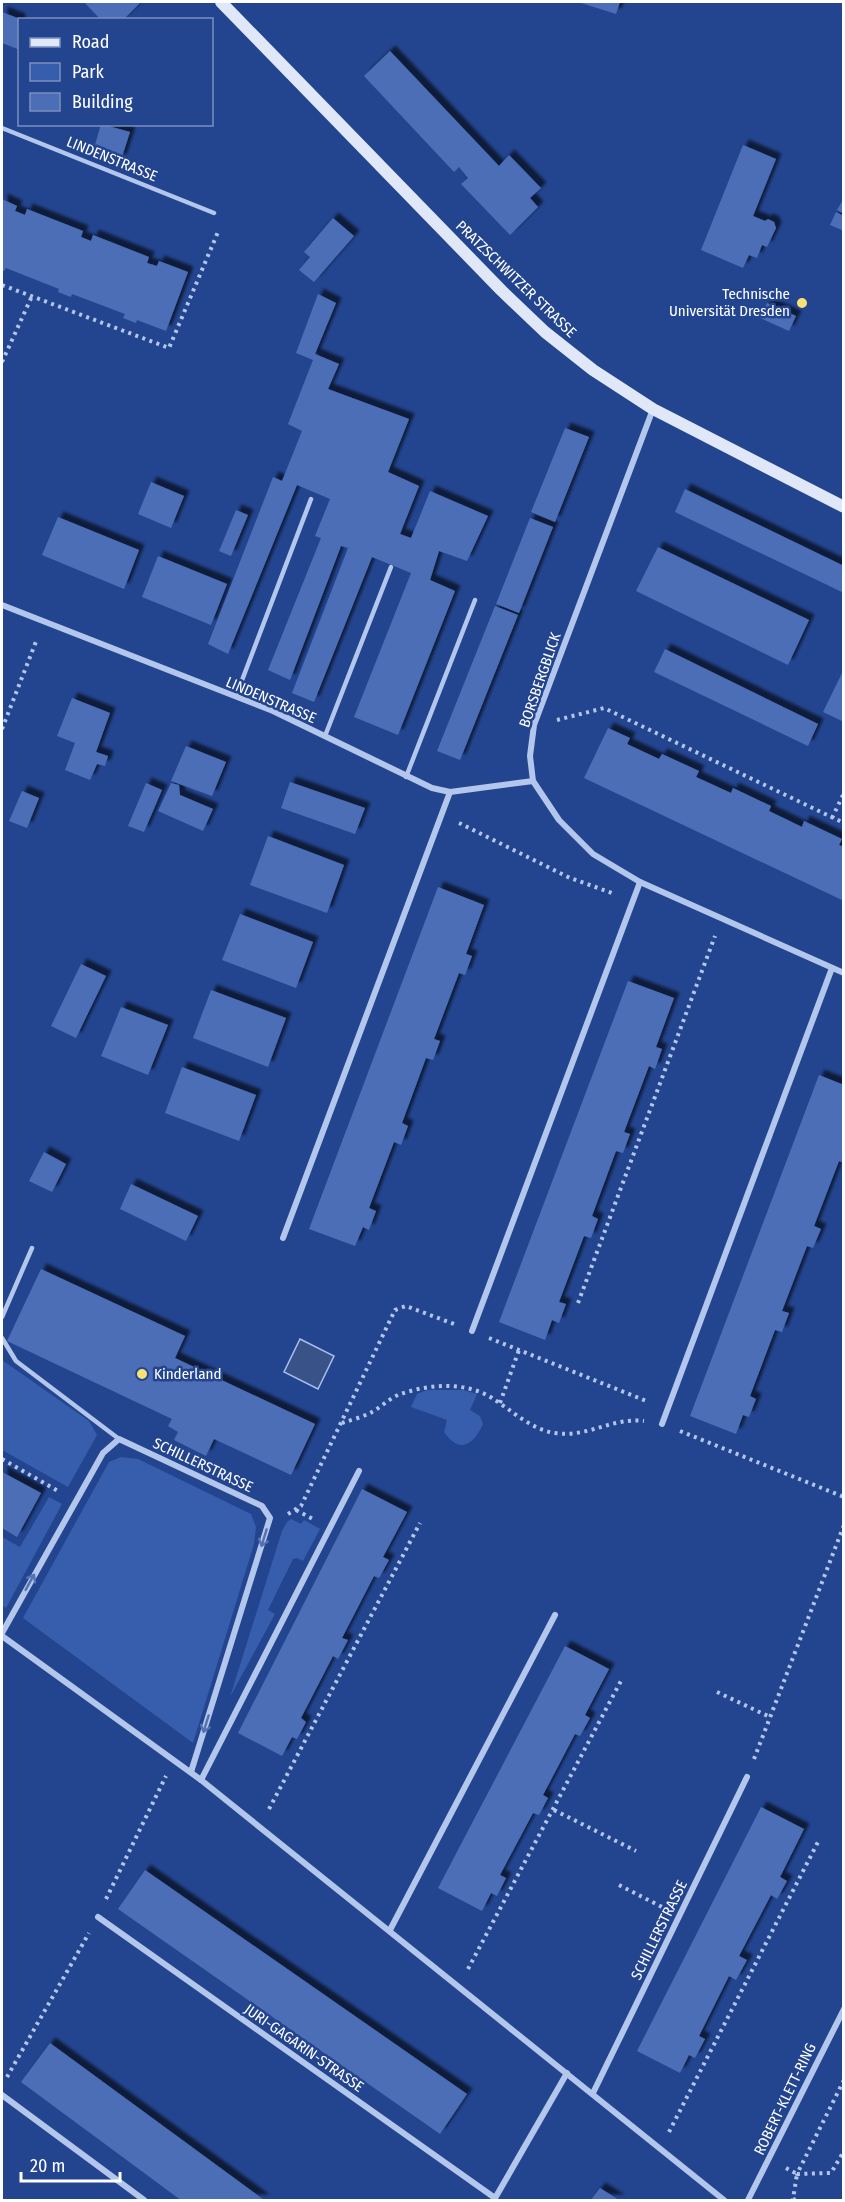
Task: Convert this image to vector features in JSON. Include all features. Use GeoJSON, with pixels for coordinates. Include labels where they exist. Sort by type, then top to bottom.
{"type":"FeatureCollection","features":[{"type":"Feature","properties":{"kind":"street","name":"PRATZSCHWITZER STRASSE"},"geometry":{"type":"LineString","coordinates":[[221,2],[502,291],[545,332],[593,370],[653,409],[843,507]]}},
{"type":"Feature","properties":{"kind":"street","name":"BORSBERGBLICK"},"geometry":{"type":"LineString","coordinates":[[653,409],[534,725],[530,756],[533,781],[559,820],[593,854],[640,882],[843,973]]}},
{"type":"Feature","properties":{"kind":"street","name":"LINDENSTRASSE"},"geometry":{"type":"LineString","coordinates":[[2,605],[273,711],[432,788],[450,792],[533,781]]}},
{"type":"Feature","properties":{"kind":"street"},"geometry":{"type":"LineString","coordinates":[[283,1238],[450,792]]}},
{"type":"Feature","properties":{"kind":"street"},"geometry":{"type":"LineString","coordinates":[[472,1331],[640,882]]}},
{"type":"Feature","properties":{"kind":"street"},"geometry":{"type":"LineString","coordinates":[[662,1424],[832,968]]}},
{"type":"Feature","properties":{"kind":"street"},"geometry":{"type":"LineString","coordinates":[[119,1439],[103,1453],[2,1635],[191,1772],[724,2200]]}},
{"type":"Feature","properties":{"kind":"street","name":"SCHILLERSTRASSE"},"geometry":{"type":"LineString","coordinates":[[119,1439],[262,1506],[270,1518]]}},
{"type":"Feature","properties":{"kind":"street"},"geometry":{"type":"LineString","coordinates":[[201,1780],[359,1471]]}},
{"type":"Feature","properties":{"kind":"street"},"geometry":{"type":"LineString","coordinates":[[191,1772],[270,1518]]}},
{"type":"Feature","properties":{"kind":"street"},"geometry":{"type":"LineString","coordinates":[[390,1930],[555,1615]]}},
{"type":"Feature","properties":{"kind":"street","name":"SCHILLERSTRASSE"},"geometry":{"type":"LineString","coordinates":[[593,2093],[747,1777]]}},
{"type":"Feature","properties":{"kind":"street","name":"JURI-GAGARIN-STRASSE"},"geometry":{"type":"LineString","coordinates":[[98,1917],[495,2199],[567,2073]]}},
{"type":"Feature","properties":{"kind":"street","name":"ROBERT-KLETT-RING"},"geometry":{"type":"LineString","coordinates":[[748,2200],[843,2009]]}},
{"type":"Feature","properties":{"kind":"street"},"geometry":{"type":"LineString","coordinates":[[2,2095],[144,2200]]}},
{"type":"Feature","properties":{"kind":"lane","name":"LINDENSTRASSE"},"geometry":{"type":"LineString","coordinates":[[2,128],[214,213]]}},
{"type":"Feature","properties":{"kind":"lane"},"geometry":{"type":"LineString","coordinates":[[236,696],[311,500]]}},
{"type":"Feature","properties":{"kind":"lane"},"geometry":{"type":"LineString","coordinates":[[325,736],[391,567]]}},
{"type":"Feature","properties":{"kind":"lane"},"geometry":{"type":"LineString","coordinates":[[406,777],[475,600]]}},
{"type":"Feature","properties":{"kind":"lane"},"geometry":{"type":"LineString","coordinates":[[2,1317],[32,1248]]}},
{"type":"Feature","properties":{"kind":"lane"},"geometry":{"type":"LineString","coordinates":[[2,1338],[16,1361],[119,1439]]}},
{"type":"Feature","properties":{"kind":"path"},"geometry":{"type":"LineString","coordinates":[[2,285],[170,348],[219,228],[214,213]]}},
{"type":"Feature","properties":{"kind":"path"},"geometry":{"type":"LineString","coordinates":[[2,362],[32,296]]}},
{"type":"Feature","properties":{"kind":"path"},"geometry":{"type":"LineString","coordinates":[[2,729],[44,621]]}},
{"type":"Feature","properties":{"kind":"path"},"geometry":{"type":"LineString","coordinates":[[534,725],[604,708],[843,823]]}},
{"type":"Feature","properties":{"kind":"path"},"geometry":{"type":"LineString","coordinates":[[832,818],[843,793]]}},
{"type":"Feature","properties":{"kind":"path"},"geometry":{"type":"LineString","coordinates":[[442,815],[570,878],[633,901]]}},
{"type":"Feature","properties":{"kind":"path"},"geometry":{"type":"LineString","coordinates":[[578,1303],[722,918]]}},
{"type":"Feature","properties":{"kind":"path"},"geometry":{"type":"LineString","coordinates":[[270,1518],[290,1514],[301,1506],[395,1310],[405,1306],[668,1409]]}},
{"type":"Feature","properties":{"kind":"path"},"geometry":{"type":"LineString","coordinates":[[500,1403],[519,1350]]}},
{"type":"Feature","properties":{"kind":"path"},"geometry":{"type":"LineString","coordinates":[[341,1423],[371,1413],[396,1395],[427,1387],[464,1387],[488,1395],[532,1424],[550,1432],[571,1436],[629,1419],[662,1424],[843,1497]]}},
{"type":"Feature","properties":{"kind":"path"},"geometry":{"type":"LineString","coordinates":[[2,1459],[58,1491]]}},
{"type":"Feature","properties":{"kind":"path"},"geometry":{"type":"LineString","coordinates":[[260,1826],[420,1523]]}},
{"type":"Feature","properties":{"kind":"path"},"geometry":{"type":"LineString","coordinates":[[747,1777],[843,1525]]}},
{"type":"Feature","properties":{"kind":"path"},"geometry":{"type":"LineString","coordinates":[[459,1986],[622,1679]]}},
{"type":"Feature","properties":{"kind":"path"},"geometry":{"type":"LineString","coordinates":[[717,1692],[770,1717]]}},
{"type":"Feature","properties":{"kind":"path"},"geometry":{"type":"LineString","coordinates":[[553,1810],[636,1851]]}},
{"type":"Feature","properties":{"kind":"path"},"geometry":{"type":"LineString","coordinates":[[660,2148],[819,1840]]}},
{"type":"Feature","properties":{"kind":"path"},"geometry":{"type":"LineString","coordinates":[[619,1886],[679,1916]]}},
{"type":"Feature","properties":{"kind":"path"},"geometry":{"type":"LineString","coordinates":[[796,2200],[793,2199],[797,2174],[843,2080]]}},
{"type":"Feature","properties":{"kind":"path"},"geometry":{"type":"LineString","coordinates":[[769,2160],[797,2174],[831,2173],[843,2151]]}},
{"type":"Feature","properties":{"kind":"green space"},"geometry":{"type":"Polygon","coordinates":[[[2,1360],[89,1421],[97,1435],[68,1487],[2,1450],[2,1360]]]}},
{"type":"Feature","properties":{"kind":"green space"},"geometry":{"type":"Polygon","coordinates":[[[427,1390],[463,1390],[477,1394],[470,1410],[480,1416],[483,1424],[471,1441],[461,1445],[456,1443],[444,1432],[447,1420],[411,1407],[417,1394],[427,1390]]]}},
{"type":"Feature","properties":{"kind":"green space"},"geometry":{"type":"Polygon","coordinates":[[[121,1457],[138,1459],[251,1514],[256,1527],[254,1544],[193,1743],[23,1618],[109,1462],[121,1457]]]}},
{"type":"Feature","properties":{"kind":"green space"},"geometry":{"type":"Polygon","coordinates":[[[49,1497],[62,1504],[6,1608],[2,1605],[2,1537],[20,1547],[49,1497]]]}},
{"type":"Feature","properties":{"kind":"green space"},"geometry":{"type":"Polygon","coordinates":[[[291,1519],[301,1524],[304,1520],[320,1529],[303,1561],[293,1559],[268,1610],[275,1614],[230,1697],[282,1531],[291,1519]]]}},
{"type":"Feature","properties":{"kind":"shaded area"},"geometry":{"type":"Polygon","coordinates":[[[300,1339],[334,1356],[318,1389],[284,1372],[300,1339]]]}},
{"type":"Feature","properties":{"kind":"building"},"geometry":{"type":"Polygon","coordinates":[[[84,2],[141,2],[125,18],[99,18],[84,2]]]}},
{"type":"Feature","properties":{"kind":"building"},"geometry":{"type":"Polygon","coordinates":[[[578,2],[620,2],[616,14],[578,2]]]}},
{"type":"Feature","properties":{"kind":"building"},"geometry":{"type":"Polygon","coordinates":[[[2,12],[18,18],[18,49],[2,43],[2,12]]]}},
{"type":"Feature","properties":{"kind":"building"},"geometry":{"type":"Polygon","coordinates":[[[390,51],[499,166],[509,155],[541,188],[530,198],[538,207],[510,235],[461,184],[468,178],[459,167],[454,172],[364,76],[390,51]]]}},
{"type":"Feature","properties":{"kind":"building"},"geometry":{"type":"Polygon","coordinates":[[[100,126],[130,132],[121,160],[93,152],[100,126]]]}},
{"type":"Feature","properties":{"kind":"building"},"geometry":{"type":"Polygon","coordinates":[[[743,145],[776,159],[753,216],[774,222],[776,228],[767,247],[762,245],[757,258],[749,255],[743,268],[701,250],[743,145]]]}},
{"type":"Feature","properties":{"kind":"building"},"geometry":{"type":"Polygon","coordinates":[[[844,198],[844,214],[837,210],[844,198]]]}},
{"type":"Feature","properties":{"kind":"building"},"geometry":{"type":"Polygon","coordinates":[[[2,199],[17,206],[15,211],[25,215],[27,209],[83,231],[81,237],[91,241],[93,235],[149,257],[147,263],[157,266],[159,261],[188,272],[166,331],[137,320],[136,323],[123,318],[125,314],[72,294],[71,297],[58,292],[59,289],[6,268],[2,270],[2,199]]]}},
{"type":"Feature","properties":{"kind":"building"},"geometry":{"type":"Polygon","coordinates":[[[836,212],[844,216],[844,231],[830,225],[836,212]]]}},
{"type":"Feature","properties":{"kind":"building"},"geometry":{"type":"Polygon","coordinates":[[[333,218],[354,236],[314,282],[299,270],[310,257],[304,252],[333,218]]]}},
{"type":"Feature","properties":{"kind":"building"},"geometry":{"type":"Polygon","coordinates":[[[318,294],[336,303],[315,354],[339,364],[328,389],[409,419],[388,472],[419,486],[400,534],[411,538],[430,491],[488,516],[467,561],[439,551],[430,580],[455,591],[398,735],[354,717],[411,573],[372,557],[314,702],[292,693],[348,548],[341,546],[290,680],[268,670],[321,538],[315,536],[330,499],[297,485],[228,654],[208,644],[273,477],[282,481],[302,431],[288,424],[313,360],[296,353],[318,294]]]}},
{"type":"Feature","properties":{"kind":"building"},"geometry":{"type":"Polygon","coordinates":[[[767,303],[796,316],[789,331],[760,318],[767,303]]]}},
{"type":"Feature","properties":{"kind":"building"},"geometry":{"type":"Polygon","coordinates":[[[565,428],[589,437],[555,522],[531,512],[565,428]]]}},
{"type":"Feature","properties":{"kind":"building"},"geometry":{"type":"Polygon","coordinates":[[[151,482],[184,496],[171,528],[138,514],[151,482]]]}},
{"type":"Feature","properties":{"kind":"building"},"geometry":{"type":"Polygon","coordinates":[[[685,489],[844,566],[844,593],[675,512],[685,489]]]}},
{"type":"Feature","properties":{"kind":"building"},"geometry":{"type":"Polygon","coordinates":[[[236,510],[248,515],[231,556],[219,551],[236,510]]]}},
{"type":"Feature","properties":{"kind":"building"},"geometry":{"type":"Polygon","coordinates":[[[58,517],[139,550],[124,589],[42,555],[58,517]]]}},
{"type":"Feature","properties":{"kind":"building"},"geometry":{"type":"Polygon","coordinates":[[[530,518],[553,527],[519,613],[496,604],[530,518]]]}},
{"type":"Feature","properties":{"kind":"building"},"geometry":{"type":"Polygon","coordinates":[[[658,547],[809,620],[788,665],[636,591],[658,547]]]}},
{"type":"Feature","properties":{"kind":"building"},"geometry":{"type":"Polygon","coordinates":[[[158,556],[227,584],[211,625],[142,597],[158,556]]]}},
{"type":"Feature","properties":{"kind":"building"},"geometry":{"type":"Polygon","coordinates":[[[495,606],[518,615],[460,760],[437,751],[495,606]]]}},
{"type":"Feature","properties":{"kind":"building"},"geometry":{"type":"Polygon","coordinates":[[[665,649],[818,724],[808,746],[654,672],[665,649]]]}},
{"type":"Feature","properties":{"kind":"building"},"geometry":{"type":"Polygon","coordinates":[[[844,669],[844,722],[823,712],[844,669]]]}},
{"type":"Feature","properties":{"kind":"building"},"geometry":{"type":"Polygon","coordinates":[[[72,698],[110,713],[96,752],[108,756],[105,766],[97,764],[90,780],[65,770],[75,743],[57,736],[72,698]]]}},
{"type":"Feature","properties":{"kind":"building"},"geometry":{"type":"Polygon","coordinates":[[[608,728],[630,738],[627,744],[659,759],[662,754],[699,771],[696,777],[731,793],[733,788],[771,806],[769,811],[802,827],[804,821],[842,839],[839,845],[844,847],[844,901],[584,778],[608,728]]]}},
{"type":"Feature","properties":{"kind":"building"},"geometry":{"type":"Polygon","coordinates":[[[186,746],[226,762],[212,796],[171,781],[186,746]]]}},
{"type":"Feature","properties":{"kind":"building"},"geometry":{"type":"Polygon","coordinates":[[[290,782],[365,808],[355,834],[281,808],[290,782]]]}},
{"type":"Feature","properties":{"kind":"building"},"geometry":{"type":"Polygon","coordinates":[[[146,783],[162,790],[144,832],[128,826],[146,783]]]}},
{"type":"Feature","properties":{"kind":"building"},"geometry":{"type":"Polygon","coordinates":[[[171,783],[179,785],[180,795],[213,809],[203,831],[158,811],[171,783]]]}},
{"type":"Feature","properties":{"kind":"building"},"geometry":{"type":"Polygon","coordinates":[[[22,791],[39,798],[27,828],[9,821],[22,791]]]}},
{"type":"Feature","properties":{"kind":"building"},"geometry":{"type":"Polygon","coordinates":[[[268,836],[344,865],[327,913],[250,885],[268,836]]]}},
{"type":"Feature","properties":{"kind":"building"},"geometry":{"type":"Polygon","coordinates":[[[438,887],[484,905],[466,954],[472,956],[465,975],[459,973],[434,1039],[440,1041],[433,1060],[426,1058],[402,1123],[408,1126],[401,1145],[394,1142],[369,1208],[376,1211],[369,1230],[363,1227],[355,1246],[309,1229],[438,887]]]}},
{"type":"Feature","properties":{"kind":"building"},"geometry":{"type":"Polygon","coordinates":[[[240,914],[313,942],[296,988],[222,960],[240,914]]]}},
{"type":"Feature","properties":{"kind":"building"},"geometry":{"type":"Polygon","coordinates":[[[81,964],[106,976],[76,1038],[51,1026],[81,964]]]}},
{"type":"Feature","properties":{"kind":"building"},"geometry":{"type":"Polygon","coordinates":[[[628,981],[674,998],[656,1047],[662,1049],[655,1069],[649,1066],[624,1132],[630,1134],[623,1153],[616,1151],[592,1216],[598,1219],[591,1238],[584,1236],[559,1302],[566,1304],[559,1323],[552,1320],[545,1340],[499,1322],[628,981]]]}},
{"type":"Feature","properties":{"kind":"building"},"geometry":{"type":"Polygon","coordinates":[[[211,990],[286,1018],[268,1067],[193,1038],[211,990]]]}},
{"type":"Feature","properties":{"kind":"building"},"geometry":{"type":"Polygon","coordinates":[[[121,1007],[168,1025],[148,1075],[101,1056],[121,1007]]]}},
{"type":"Feature","properties":{"kind":"building"},"geometry":{"type":"Polygon","coordinates":[[[182,1067],[256,1095],[239,1141],[165,1113],[182,1067]]]}},
{"type":"Feature","properties":{"kind":"building"},"geometry":{"type":"Polygon","coordinates":[[[819,1075],[844,1085],[844,1163],[839,1161],[814,1226],[821,1229],[813,1248],[807,1246],[782,1311],[789,1313],[782,1332],[775,1330],[750,1396],[756,1399],[749,1417],[743,1415],[736,1434],[690,1416],[819,1075]]]}},
{"type":"Feature","properties":{"kind":"building"},"geometry":{"type":"Polygon","coordinates":[[[44,1152],[66,1164],[52,1192],[29,1181],[44,1152]]]}},
{"type":"Feature","properties":{"kind":"building"},"geometry":{"type":"Polygon","coordinates":[[[131,1184],[198,1216],[186,1241],[120,1209],[131,1184]]]}},
{"type":"Feature","properties":{"kind":"building","name":"Kinderland"},"geometry":{"type":"Polygon","coordinates":[[[41,1269],[185,1336],[175,1358],[315,1424],[291,1475],[214,1439],[206,1456],[174,1440],[178,1432],[168,1426],[172,1419],[7,1341],[41,1269]]]}},
{"type":"Feature","properties":{"kind":"building"},"geometry":{"type":"Polygon","coordinates":[[[2,1472],[41,1493],[17,1537],[2,1528],[2,1472]]]}},
{"type":"Feature","properties":{"kind":"building"},"geometry":{"type":"Polygon","coordinates":[[[362,1489],[407,1512],[383,1557],[389,1560],[379,1578],[374,1576],[342,1638],[348,1640],[338,1659],[333,1656],[301,1718],[306,1722],[297,1739],[292,1737],[282,1756],[238,1733],[362,1489]]]}},
{"type":"Feature","properties":{"kind":"building"},"geometry":{"type":"Polygon","coordinates":[[[565,1646],[609,1669],[585,1715],[590,1718],[580,1736],[575,1734],[543,1795],[548,1798],[539,1815],[533,1813],[500,1875],[506,1878],[497,1896],[491,1893],[482,1911],[438,1888],[565,1646]]]}},
{"type":"Feature","properties":{"kind":"building"},"geometry":{"type":"Polygon","coordinates":[[[761,1807],[804,1829],[780,1877],[787,1881],[777,1899],[771,1895],[739,1956],[747,1960],[736,1980],[729,1976],[699,2036],[705,2039],[695,2058],[689,2055],[680,2073],[637,2051],[761,1807]]]}},
{"type":"Feature","properties":{"kind":"building"},"geometry":{"type":"Polygon","coordinates":[[[145,1870],[467,2094],[440,2134],[118,1909],[145,1870]]]}},
{"type":"Feature","properties":{"kind":"building"},"geometry":{"type":"Polygon","coordinates":[[[50,2043],[264,2200],[182,2200],[178,2198],[21,2082],[50,2043]]]}},
{"type":"Feature","properties":{"kind":"building"},"geometry":{"type":"Polygon","coordinates":[[[600,2188],[619,2200],[591,2200],[600,2188]]]}},
{"type":"Feature","properties":{"kind":"place","name":"Technische Universität Dresden"},"geometry":{"type":"Point","coordinates":[802,303]}},
{"type":"Feature","properties":{"kind":"place","name":"Kinderland"},"geometry":{"type":"Point","coordinates":[142,1374]}}]}
